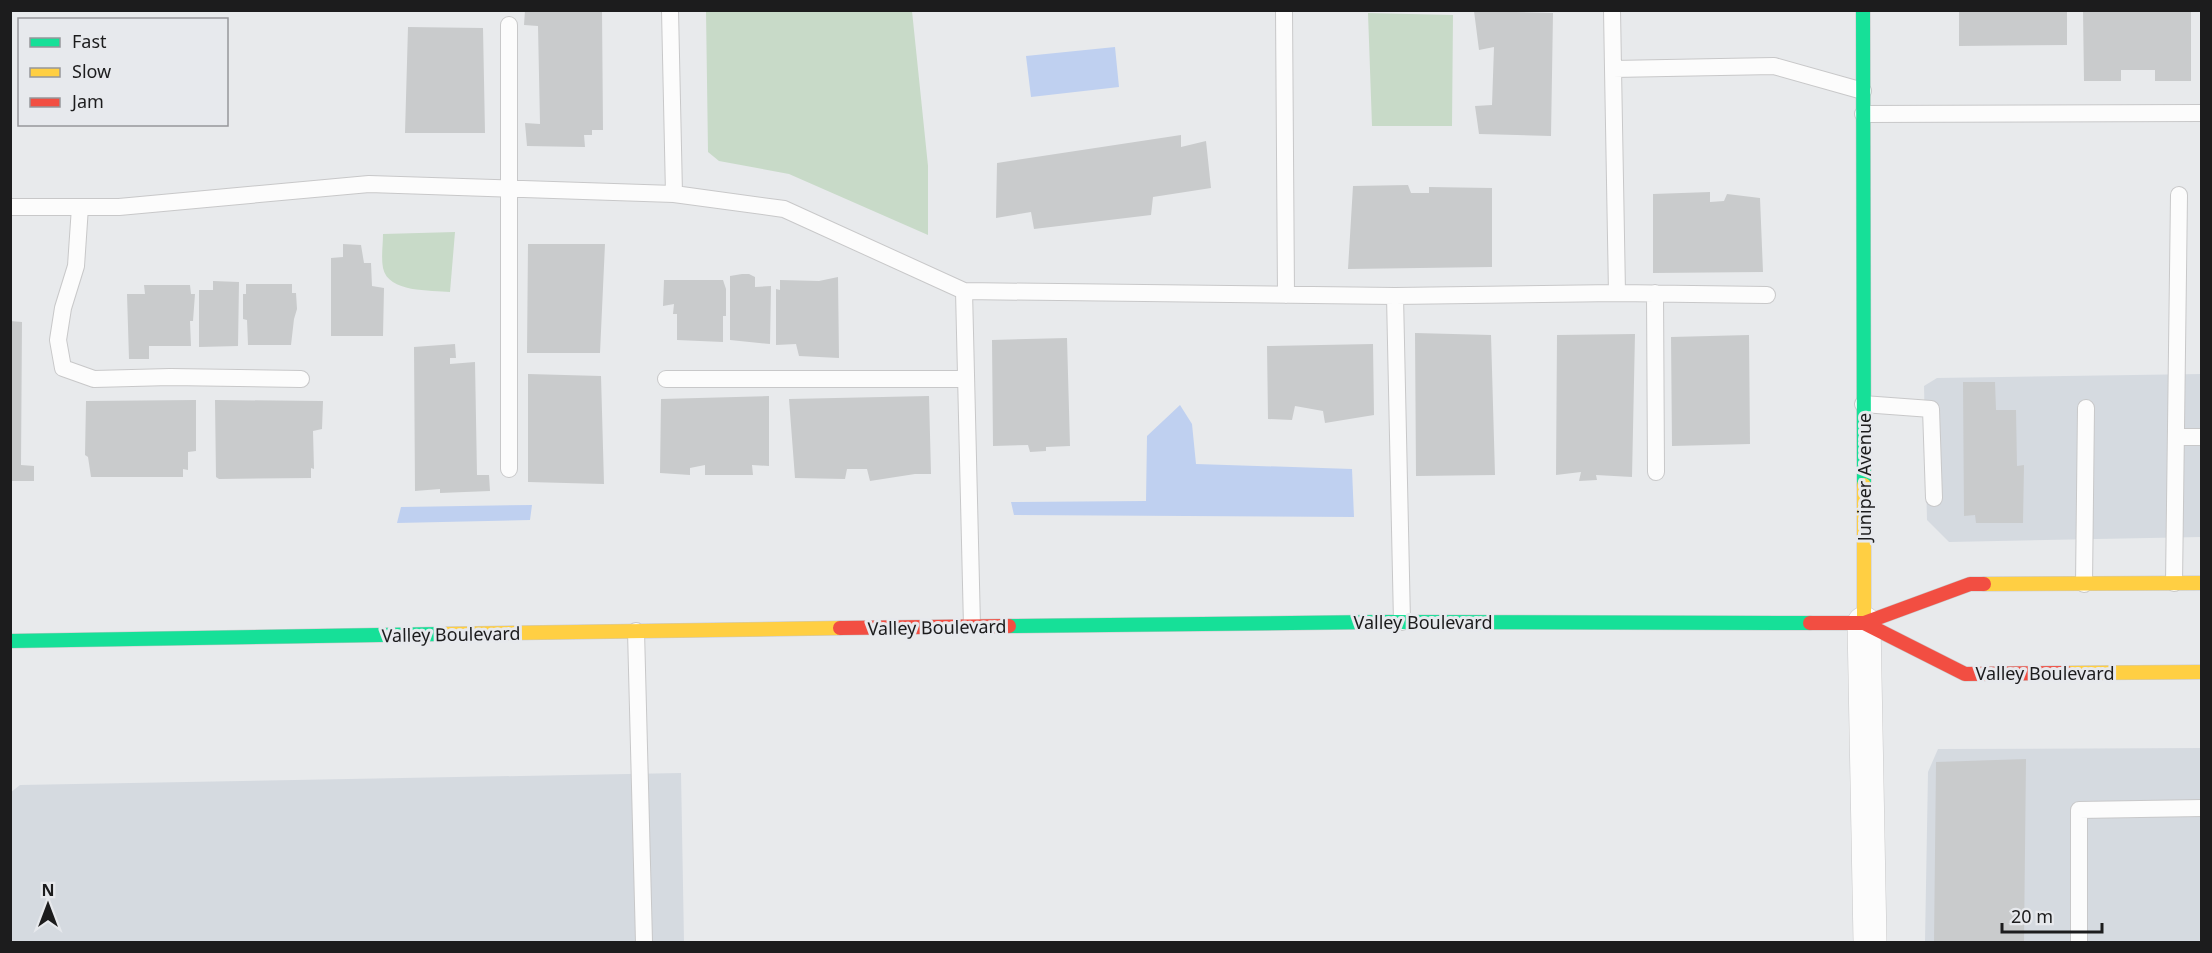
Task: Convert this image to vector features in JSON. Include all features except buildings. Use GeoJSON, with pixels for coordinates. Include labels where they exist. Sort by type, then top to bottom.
{"type":"FeatureCollection","features":[{"type":"Feature","properties":{"kind":"main road","name":"Juniper Avenue"},"geometry":{"type":"LineString","coordinates":[[1863,10],[1864,623]]}},
{"type":"Feature","properties":{"kind":"main road","name":"Valley Boulevard"},"geometry":{"type":"LineString","coordinates":[[10,641],[972,626],[1402,622],[1864,623],[1970,584],[2202,583]]}},
{"type":"Feature","properties":{"kind":"main road","name":"Valley Boulevard"},"geometry":{"type":"LineString","coordinates":[[1864,623],[1965,674],[2202,672]]}},
{"type":"Feature","properties":{"kind":"street","name":"Juniper Avenue"},"geometry":{"type":"LineString","coordinates":[[1864,623],[1870,942]]}},
{"type":"Feature","properties":{"kind":"lane"},"geometry":{"type":"LineString","coordinates":[[670,10],[674,194]]}},
{"type":"Feature","properties":{"kind":"lane"},"geometry":{"type":"LineString","coordinates":[[1284,10],[1286,295]]}},
{"type":"Feature","properties":{"kind":"lane"},"geometry":{"type":"LineString","coordinates":[[1612,10],[1617,292]]}},
{"type":"Feature","properties":{"kind":"lane"},"geometry":{"type":"LineString","coordinates":[[509,25],[509,469]]}},
{"type":"Feature","properties":{"kind":"lane"},"geometry":{"type":"LineString","coordinates":[[1613,69],[1774,66],[1863,91]]}},
{"type":"Feature","properties":{"kind":"lane"},"geometry":{"type":"LineString","coordinates":[[1863,114],[2202,113]]}},
{"type":"Feature","properties":{"kind":"lane"},"geometry":{"type":"LineString","coordinates":[[10,207],[118,207],[369,184],[674,194],[784,209],[964,291],[1395,296],[1617,292],[1767,295]]}},
{"type":"Feature","properties":{"kind":"lane"},"geometry":{"type":"LineString","coordinates":[[2174,583],[2179,195]]}},
{"type":"Feature","properties":{"kind":"lane"},"geometry":{"type":"LineString","coordinates":[[80,207],[76,266],[63,308],[58,340],[63,368],[94,379],[170,377],[301,380]]}},
{"type":"Feature","properties":{"kind":"lane"},"geometry":{"type":"LineString","coordinates":[[964,291],[972,626]]}},
{"type":"Feature","properties":{"kind":"lane"},"geometry":{"type":"LineString","coordinates":[[1655,293],[1656,472]]}},
{"type":"Feature","properties":{"kind":"lane"},"geometry":{"type":"LineString","coordinates":[[1395,296],[1402,622]]}},
{"type":"Feature","properties":{"kind":"lane"},"geometry":{"type":"LineString","coordinates":[[666,379],[966,379]]}},
{"type":"Feature","properties":{"kind":"lane"},"geometry":{"type":"LineString","coordinates":[[1863,404],[1931,409],[1934,498]]}},
{"type":"Feature","properties":{"kind":"lane"},"geometry":{"type":"LineString","coordinates":[[2084,584],[2086,408]]}},
{"type":"Feature","properties":{"kind":"lane"},"geometry":{"type":"LineString","coordinates":[[2176,437],[2202,437]]}},
{"type":"Feature","properties":{"kind":"lane"},"geometry":{"type":"LineString","coordinates":[[636,631],[644,942]]}},
{"type":"Feature","properties":{"kind":"lane"},"geometry":{"type":"LineString","coordinates":[[2079,942],[2079,810],[2202,808]]}},
{"type":"Feature","properties":{"kind":"shaded area"},"geometry":{"type":"Polygon","coordinates":[[[2201,374],[2201,537],[1949,542],[1927,520],[1924,386],[1937,378],[2201,374]]]}},
{"type":"Feature","properties":{"kind":"shaded area"},"geometry":{"type":"Polygon","coordinates":[[[2201,748],[2201,942],[1925,942],[1928,772],[1938,749],[2201,748]]]}},
{"type":"Feature","properties":{"kind":"shaded area"},"geometry":{"type":"Polygon","coordinates":[[[681,773],[684,942],[11,942],[10,793],[20,785],[681,773]]]}},
{"type":"Feature","properties":{"kind":"green space"},"geometry":{"type":"Polygon","coordinates":[[[706,11],[912,11],[928,166],[928,235],[789,174],[719,161],[708,152],[706,11]]]}},
{"type":"Feature","properties":{"kind":"green space"},"geometry":{"type":"Polygon","coordinates":[[[1368,13],[1453,15],[1452,126],[1372,126],[1368,13]]]}},
{"type":"Feature","properties":{"kind":"green space"},"geometry":{"type":"Polygon","coordinates":[[[455,232],[450,292],[411,289],[393,282],[387,276],[382,264],[383,234],[455,232]]]}},
{"type":"Feature","properties":{"kind":"water"},"geometry":{"type":"Polygon","coordinates":[[[1115,47],[1119,87],[1031,97],[1026,56],[1115,47]]]}},
{"type":"Feature","properties":{"kind":"water"},"geometry":{"type":"Polygon","coordinates":[[[1180,405],[1192,424],[1196,464],[1352,469],[1354,517],[1014,515],[1011,502],[1146,501],[1147,436],[1180,405]]]}},
{"type":"Feature","properties":{"kind":"water"},"geometry":{"type":"Polygon","coordinates":[[[532,505],[530,520],[397,523],[401,507],[532,505]]]}},
{"type":"Feature","properties":{"kind":"traffic: fast"},"geometry":{"type":"LineString","coordinates":[[1863,10],[1864,485]]}},
{"type":"Feature","properties":{"kind":"traffic: fast"},"geometry":{"type":"LineString","coordinates":[[1009,626],[1376,622],[1810,623]]}},
{"type":"Feature","properties":{"kind":"traffic: fast"},"geometry":{"type":"LineString","coordinates":[[10,641],[442,634]]}},
{"type":"Feature","properties":{"kind":"traffic: slow"},"geometry":{"type":"LineString","coordinates":[[1864,485],[1864,623]]}},
{"type":"Feature","properties":{"kind":"traffic: slow"},"geometry":{"type":"LineString","coordinates":[[1984,584],[2202,583]]}},
{"type":"Feature","properties":{"kind":"traffic: slow"},"geometry":{"type":"LineString","coordinates":[[442,634],[840,628]]}},
{"type":"Feature","properties":{"kind":"traffic: slow"},"geometry":{"type":"LineString","coordinates":[[2067,673],[2202,672]]}},
{"type":"Feature","properties":{"kind":"traffic: jam"},"geometry":{"type":"LineString","coordinates":[[1810,623],[1864,623],[1970,584],[1984,584]]}},
{"type":"Feature","properties":{"kind":"traffic: jam"},"geometry":{"type":"LineString","coordinates":[[1864,623],[1965,674],[2067,673]]}},
{"type":"Feature","properties":{"kind":"traffic: jam"},"geometry":{"type":"LineString","coordinates":[[840,628],[1009,626]]}}]}
